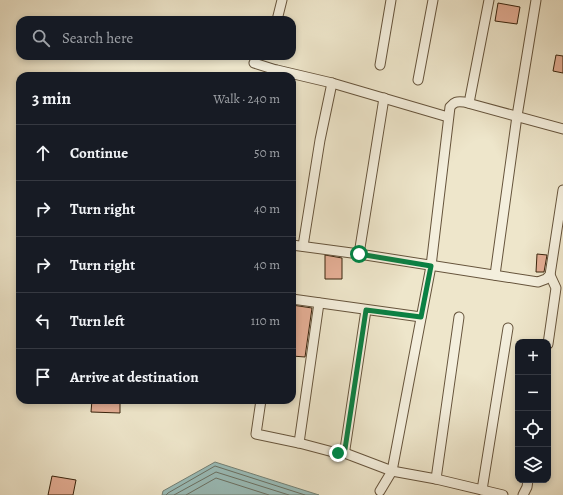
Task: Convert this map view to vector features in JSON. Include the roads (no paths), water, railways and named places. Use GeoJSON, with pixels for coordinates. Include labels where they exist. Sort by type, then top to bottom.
{"type":"FeatureCollection","features":[{"type":"Feature","properties":{"kind":"street"},"geometry":{"type":"LineString","coordinates":[[279,16],[282,0]]}},
{"type":"Feature","properties":{"kind":"street"},"geometry":{"type":"LineString","coordinates":[[380,65],[391,0]]}},
{"type":"Feature","properties":{"kind":"street"},"geometry":{"type":"LineString","coordinates":[[418,80],[433,0]]}},
{"type":"Feature","properties":{"kind":"street"},"geometry":{"type":"LineString","coordinates":[[469,103],[489,0]]}},
{"type":"Feature","properties":{"kind":"street"},"geometry":{"type":"LineString","coordinates":[[495,275],[517,116],[536,0]]}},
{"type":"Feature","properties":{"kind":"street"},"geometry":{"type":"LineString","coordinates":[[254,63],[272,72]]}},
{"type":"Feature","properties":{"kind":"street"},"geometry":{"type":"LineString","coordinates":[[296,77],[332,83],[448,117]]}},
{"type":"Feature","properties":{"kind":"street"},"geometry":{"type":"LineString","coordinates":[[303,246],[320,140],[332,83]]}},
{"type":"Feature","properties":{"kind":"street"},"geometry":{"type":"LineString","coordinates":[[359,254],[384,98]]}},
{"type":"Feature","properties":{"kind":"street"},"geometry":{"type":"LineString","coordinates":[[380,491],[392,471],[431,266],[450,107],[453,103],[469,103],[563,129]]}},
{"type":"Feature","properties":{"kind":"street"},"geometry":{"type":"LineString","coordinates":[[549,339],[556,288],[550,275],[563,190]]}},
{"type":"Feature","properties":{"kind":"street"},"geometry":{"type":"LineString","coordinates":[[296,245],[538,282],[546,279],[550,275]]}},
{"type":"Feature","properties":{"kind":"street"},"geometry":{"type":"LineString","coordinates":[[296,299],[421,317]]}},
{"type":"Feature","properties":{"kind":"street"},"geometry":{"type":"LineString","coordinates":[[299,443],[319,302]]}},
{"type":"Feature","properties":{"kind":"street"},"geometry":{"type":"LineString","coordinates":[[342,452],[345,449],[366,310]]}},
{"type":"Feature","properties":{"kind":"street"},"geometry":{"type":"LineString","coordinates":[[436,478],[458,318]]}},
{"type":"Feature","properties":{"kind":"street"},"geometry":{"type":"LineString","coordinates":[[482,490],[508,328]]}},
{"type":"Feature","properties":{"kind":"street"},"geometry":{"type":"LineString","coordinates":[[260,404],[256,434],[333,452],[342,452],[392,471],[436,478],[503,495]]}},
{"type":"Feature","properties":{"kind":"street"},"geometry":{"type":"LineString","coordinates":[[522,495],[528,483]]}},
{"type":"Feature","properties":{"kind":"water"},"geometry":{"type":"Polygon","coordinates":[[[215,462],[319,495],[162,495],[163,491],[215,462]]]}}]}
